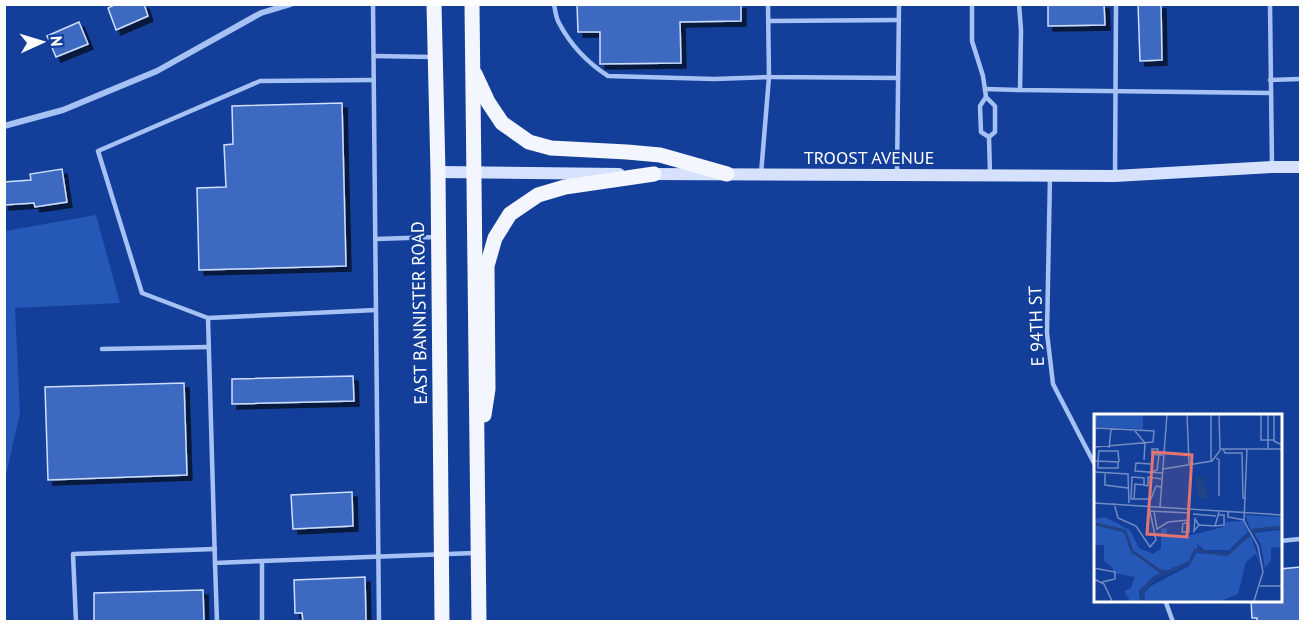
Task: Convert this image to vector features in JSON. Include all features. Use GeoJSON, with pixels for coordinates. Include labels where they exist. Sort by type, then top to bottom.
{"type":"FeatureCollection","features":[{"type":"Feature","properties":{"kind":"main road","name":"EAST BANNISTER ROAD"},"geometry":{"type":"LineString","coordinates":[[434,4],[438,172],[442,621]]}},
{"type":"Feature","properties":{"kind":"main road"},"geometry":{"type":"LineString","coordinates":[[472,4],[479,621]]}},
{"type":"Feature","properties":{"kind":"main road"},"geometry":{"type":"LineString","coordinates":[[473,69],[488,102],[502,123],[529,142],[550,148],[660,155],[727,174]]}},
{"type":"Feature","properties":{"kind":"main road","name":"TROOST AVENUE"},"geometry":{"type":"LineString","coordinates":[[438,172],[1115,176],[1300,167]]}},
{"type":"Feature","properties":{"kind":"main road"},"geometry":{"type":"LineString","coordinates":[[477,469],[488,389],[487,266],[495,238],[510,214],[538,195],[565,187],[654,174]]}},
{"type":"Feature","properties":{"kind":"street"},"geometry":{"type":"LineString","coordinates":[[4,126],[63,110],[157,71],[261,13],[291,4]]}},
{"type":"Feature","properties":{"kind":"lane"},"geometry":{"type":"LineString","coordinates":[[373,4],[379,621]]}},
{"type":"Feature","properties":{"kind":"lane"},"geometry":{"type":"LineString","coordinates":[[554,4],[558,22],[577,48],[596,68],[608,76],[714,79],[769,76],[898,78]]}},
{"type":"Feature","properties":{"kind":"lane"},"geometry":{"type":"LineString","coordinates":[[761,174],[769,76],[768,4]]}},
{"type":"Feature","properties":{"kind":"lane"},"geometry":{"type":"LineString","coordinates":[[897,175],[899,4]]}},
{"type":"Feature","properties":{"kind":"lane"},"geometry":{"type":"LineString","coordinates":[[972,4],[972,41],[986,89],[986,97],[980,106],[981,132],[989,137]]}},
{"type":"Feature","properties":{"kind":"lane"},"geometry":{"type":"LineString","coordinates":[[1018,4],[1021,30],[1020,90]]}},
{"type":"Feature","properties":{"kind":"lane"},"geometry":{"type":"LineString","coordinates":[[1115,176],[1116,4]]}},
{"type":"Feature","properties":{"kind":"lane"},"geometry":{"type":"LineString","coordinates":[[1270,4],[1272,167]]}},
{"type":"Feature","properties":{"kind":"lane"},"geometry":{"type":"LineString","coordinates":[[768,21],[899,20]]}},
{"type":"Feature","properties":{"kind":"lane"},"geometry":{"type":"LineString","coordinates":[[374,57],[435,57]]}},
{"type":"Feature","properties":{"kind":"lane"},"geometry":{"type":"LineString","coordinates":[[1270,80],[1300,79]]}},
{"type":"Feature","properties":{"kind":"lane"},"geometry":{"type":"LineString","coordinates":[[374,80],[260,81],[98,151],[142,293],[208,318],[376,310]]}},
{"type":"Feature","properties":{"kind":"lane"},"geometry":{"type":"LineString","coordinates":[[986,89],[1270,93]]}},
{"type":"Feature","properties":{"kind":"lane"},"geometry":{"type":"LineString","coordinates":[[986,97],[995,106],[995,132],[989,137]]}},
{"type":"Feature","properties":{"kind":"lane"},"geometry":{"type":"LineString","coordinates":[[989,137],[990,176]]}},
{"type":"Feature","properties":{"kind":"lane","name":"E 94TH ST"},"geometry":{"type":"LineString","coordinates":[[1050,176],[1047,333],[1053,384],[1094,463]]}},
{"type":"Feature","properties":{"kind":"lane"},"geometry":{"type":"LineString","coordinates":[[376,239],[438,237]]}},
{"type":"Feature","properties":{"kind":"lane"},"geometry":{"type":"LineString","coordinates":[[208,318],[217,621]]}},
{"type":"Feature","properties":{"kind":"lane"},"geometry":{"type":"LineString","coordinates":[[102,349],[209,346]]}},
{"type":"Feature","properties":{"kind":"lane"},"geometry":{"type":"LineString","coordinates":[[1281,541],[1300,539]]}},
{"type":"Feature","properties":{"kind":"lane"},"geometry":{"type":"LineString","coordinates":[[76,621],[73,554],[215,549]]}},
{"type":"Feature","properties":{"kind":"lane"},"geometry":{"type":"LineString","coordinates":[[215,563],[478,553]]}},
{"type":"Feature","properties":{"kind":"lane"},"geometry":{"type":"LineString","coordinates":[[262,561],[262,621]]}},
{"type":"Feature","properties":{"kind":"lane"},"geometry":{"type":"LineString","coordinates":[[1166,602],[1173,621]]}},
{"type":"Feature","properties":{"kind":"shaded area"},"geometry":{"type":"Polygon","coordinates":[[[96,215],[120,303],[15,308],[20,413],[5,479],[5,231],[96,215]]]}},
{"type":"Feature","properties":{"kind":"building"},"geometry":{"type":"Polygon","coordinates":[[[116,4],[144,4],[148,16],[116,30],[108,8],[116,4]]]}},
{"type":"Feature","properties":{"kind":"building"},"geometry":{"type":"Polygon","coordinates":[[[577,4],[741,4],[741,21],[680,22],[681,63],[600,64],[600,32],[578,32],[577,4]]]}},
{"type":"Feature","properties":{"kind":"building"},"geometry":{"type":"Polygon","coordinates":[[[1048,4],[1104,4],[1105,25],[1048,26],[1048,4]]]}},
{"type":"Feature","properties":{"kind":"building"},"geometry":{"type":"Polygon","coordinates":[[[1138,4],[1161,4],[1162,60],[1140,61],[1138,4]]]}},
{"type":"Feature","properties":{"kind":"building"},"geometry":{"type":"Polygon","coordinates":[[[79,22],[88,44],[56,57],[47,36],[79,22]]]}},
{"type":"Feature","properties":{"kind":"building"},"geometry":{"type":"Polygon","coordinates":[[[342,103],[346,266],[199,270],[197,188],[226,187],[224,145],[233,144],[232,106],[342,103]]]}},
{"type":"Feature","properties":{"kind":"building"},"geometry":{"type":"Polygon","coordinates":[[[62,169],[67,202],[35,207],[34,203],[4,205],[4,182],[31,180],[30,174],[62,169]]]}},
{"type":"Feature","properties":{"kind":"building"},"geometry":{"type":"Polygon","coordinates":[[[353,376],[354,401],[232,404],[232,379],[353,376]]]}},
{"type":"Feature","properties":{"kind":"building"},"geometry":{"type":"Polygon","coordinates":[[[184,383],[187,475],[48,480],[45,387],[184,383]]]}},
{"type":"Feature","properties":{"kind":"building"},"geometry":{"type":"Polygon","coordinates":[[[352,492],[353,526],[293,529],[291,495],[352,492]]]}},
{"type":"Feature","properties":{"kind":"building"},"geometry":{"type":"Polygon","coordinates":[[[1300,567],[1300,621],[1257,621],[1257,618],[1252,618],[1251,602],[1281,602],[1281,569],[1300,567]]]}},
{"type":"Feature","properties":{"kind":"building"},"geometry":{"type":"Polygon","coordinates":[[[365,577],[366,621],[303,621],[302,613],[295,613],[294,580],[365,577]]]}},
{"type":"Feature","properties":{"kind":"building"},"geometry":{"type":"Polygon","coordinates":[[[203,590],[204,621],[94,621],[94,593],[203,590]]]}}]}
